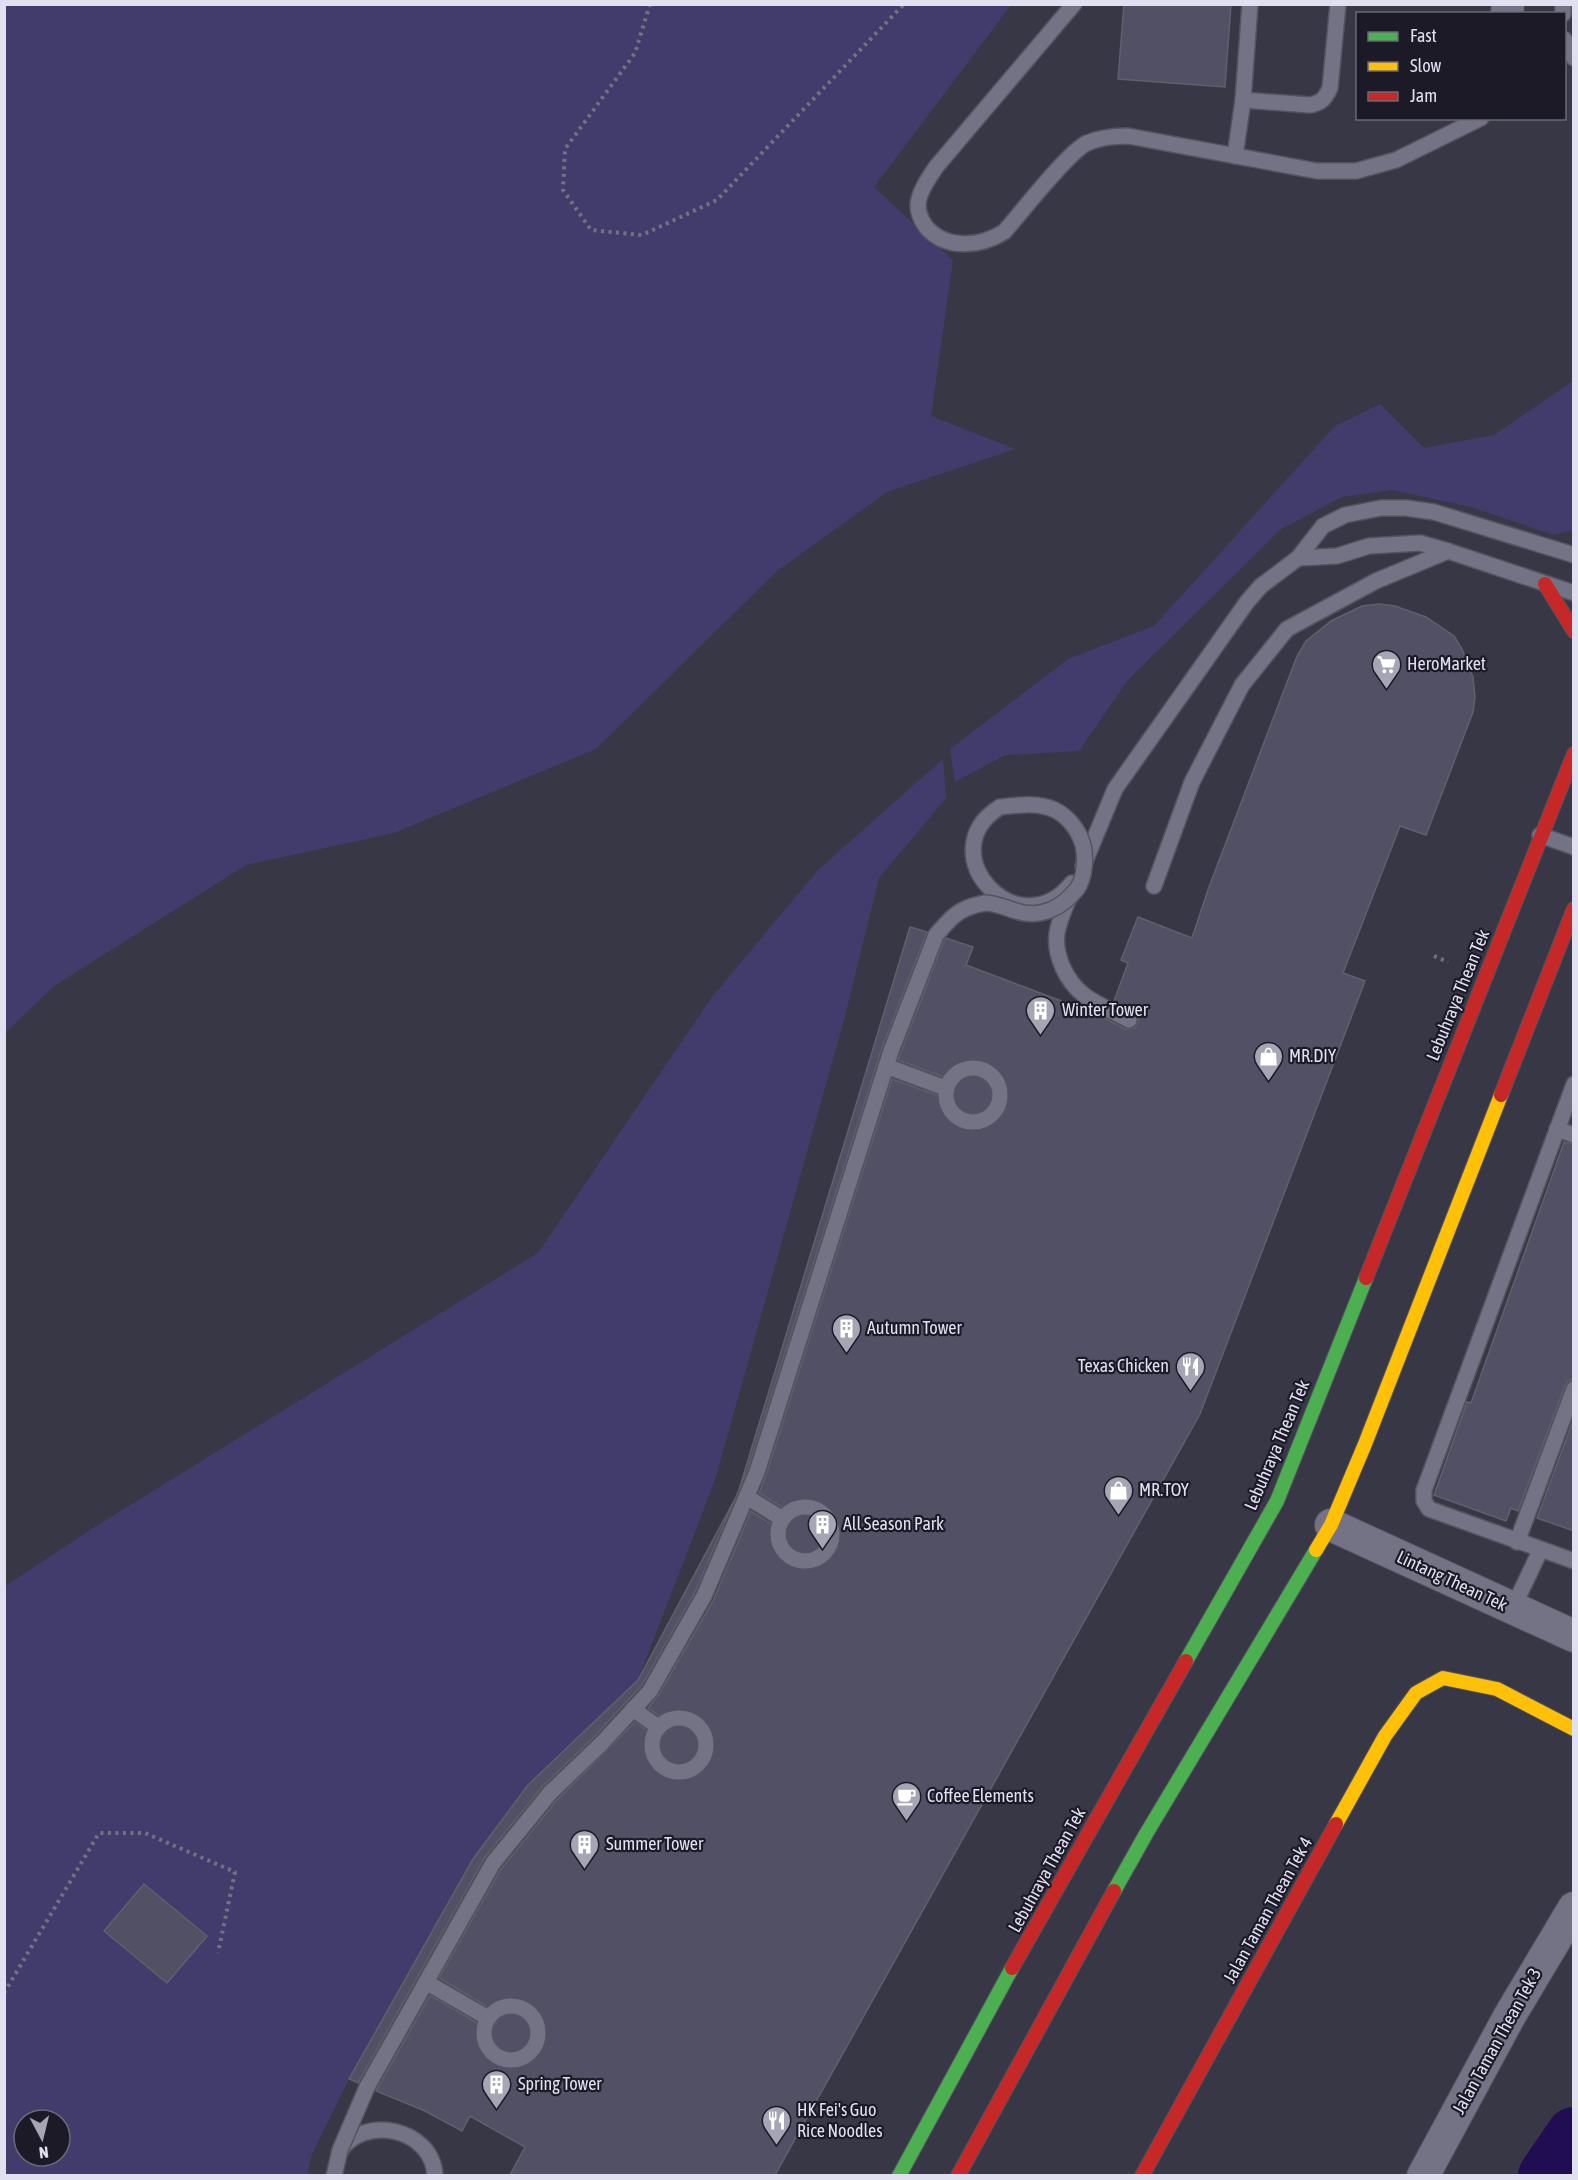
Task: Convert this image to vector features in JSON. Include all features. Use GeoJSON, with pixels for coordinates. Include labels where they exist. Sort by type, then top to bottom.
{"type":"FeatureCollection","features":[{"type":"Feature","properties":{"kind":"main road"},"geometry":{"type":"LineString","coordinates":[[1545,584],[1574,631]]}},
{"type":"Feature","properties":{"kind":"main road","name":"Lebuhraya Thean Tek"},"geometry":{"type":"LineString","coordinates":[[899,2175],[978,2030],[1277,1501],[1574,754]]}},
{"type":"Feature","properties":{"kind":"main road"},"geometry":{"type":"LineString","coordinates":[[958,2175],[1146,1834],[1331,1525],[1365,1444],[1574,909]]}},
{"type":"Feature","properties":{"kind":"main road","name":"Jalan Taman Thean Tek 4"},"geometry":{"type":"LineString","coordinates":[[1142,2175],[1385,1736],[1416,1693],[1443,1678],[1497,1689],[1574,1729]]}},
{"type":"Feature","properties":{"kind":"street","name":"Lintang Thean Tek"},"geometry":{"type":"LineString","coordinates":[[1331,1525],[1574,1636]]}},
{"type":"Feature","properties":{"kind":"street","name":"Jalan Taman Thean Tek 3"},"geometry":{"type":"LineString","coordinates":[[1423,2175],[1509,2017],[1574,1908]]}},
{"type":"Feature","properties":{"kind":"lane"},"geometry":{"type":"LineString","coordinates":[[1074,4],[936,167],[924,186],[918,204],[919,218],[928,230],[942,240],[958,244],[976,244],[1004,232],[1067,160],[1085,144],[1107,136],[1128,136],[1317,171],[1356,171],[1396,160],[1477,120]]}},
{"type":"Feature","properties":{"kind":"lane"},"geometry":{"type":"LineString","coordinates":[[1235,156],[1243,100],[1250,4]]}},
{"type":"Feature","properties":{"kind":"lane"},"geometry":{"type":"LineString","coordinates":[[1243,100],[1310,105],[1319,104],[1326,98],[1330,88],[1338,4]]}},
{"type":"Feature","properties":{"kind":"lane"},"geometry":{"type":"LineString","coordinates":[[1566,43],[1574,58]]}},
{"type":"Feature","properties":{"kind":"lane"},"geometry":{"type":"LineString","coordinates":[[1129,1020],[1084,995],[1070,980],[1056,949],[1057,931],[1115,789],[1261,586],[1298,558],[1323,526],[1345,515],[1381,508],[1406,508],[1434,512],[1574,555]]}},
{"type":"Feature","properties":{"kind":"lane"},"geometry":{"type":"LineString","coordinates":[[1298,558],[1337,556],[1370,546],[1420,543],[1574,593]]}},
{"type":"Feature","properties":{"kind":"lane"},"geometry":{"type":"LineString","coordinates":[[1154,886],[1192,782],[1242,685],[1287,629],[1376,581],[1448,551]]}},
{"type":"Feature","properties":{"kind":"lane"},"geometry":{"type":"LineString","coordinates":[[332,2175],[340,2150],[367,2087],[493,1863],[550,1793],[602,1743],[650,1691],[704,1596],[757,1472],[886,1066],[936,935],[949,920],[964,909],[986,903],[1019,912],[1037,914],[1054,909],[1069,899],[1080,886],[1084,869],[1084,852],[1080,835],[1070,820],[1055,810],[1039,805],[1000,807],[986,816],[977,832],[974,851],[976,870],[986,886],[1000,898],[1017,904],[1034,906],[1051,901],[1066,891],[1077,878]]}},
{"type":"Feature","properties":{"kind":"lane"},"geometry":{"type":"LineString","coordinates":[[1540,835],[1574,847]]}},
{"type":"Feature","properties":{"kind":"lane"},"geometry":{"type":"LineString","coordinates":[[886,1066],[945,1088]]}},
{"type":"Feature","properties":{"kind":"lane"},"geometry":{"type":"LineString","coordinates":[[1574,1084],[1424,1490],[1424,1501],[1429,1509],[1574,1562]]}},
{"type":"Feature","properties":{"kind":"lane"},"geometry":{"type":"LineString","coordinates":[[1557,1129],[1574,1135]]}},
{"type":"Feature","properties":{"kind":"lane"},"geometry":{"type":"LineString","coordinates":[[1517,1542],[1574,1389]]}},
{"type":"Feature","properties":{"kind":"lane"},"geometry":{"type":"LineString","coordinates":[[747,1497],[781,1518]]}},
{"type":"Feature","properties":{"kind":"lane"},"geometry":{"type":"LineString","coordinates":[[1513,1608],[1540,1551]]}},
{"type":"Feature","properties":{"kind":"lane"},"geometry":{"type":"LineString","coordinates":[[633,1709],[658,1727]]}},
{"type":"Feature","properties":{"kind":"lane"},"geometry":{"type":"LineString","coordinates":[[426,1982],[488,2018]]}},
{"type":"Feature","properties":{"kind":"lane"},"geometry":{"type":"LineString","coordinates":[[332,2175],[334,2163],[342,2149],[354,2138],[369,2131],[385,2129],[401,2132],[417,2141],[428,2154],[435,2175]]}},
{"type":"Feature","properties":{"kind":"path"},"geometry":{"type":"LineString","coordinates":[[650,4],[635,53],[565,149],[563,190],[591,230],[642,235],[717,200],[904,4]]}},
{"type":"Feature","properties":{"kind":"path"},"geometry":{"type":"LineString","coordinates":[[1434,956],[1448,962]]}},
{"type":"Feature","properties":{"kind":"path"},"geometry":{"type":"LineString","coordinates":[[4,1993],[99,1833],[145,1833],[235,1872],[218,1953]]}},
{"type":"Feature","properties":{"kind":"shaded area"},"geometry":{"type":"Polygon","coordinates":[[[5,5],[1011,5],[874,187],[953,260],[931,416],[1015,449],[887,492],[777,571],[596,749],[394,833],[246,865],[54,986],[5,1033],[5,5]]]}},
{"type":"Feature","properties":{"kind":"shaded area"},"geometry":{"type":"Polygon","coordinates":[[[1573,381],[1573,530],[1554,535],[1471,507],[1392,490],[1342,497],[1281,529],[1128,680],[1079,751],[1005,755],[955,782],[950,749],[1068,659],[1154,626],[1335,426],[1380,404],[1424,448],[1494,435],[1573,381]]]}},
{"type":"Feature","properties":{"kind":"shaded area"},"geometry":{"type":"Polygon","coordinates":[[[943,759],[946,798],[879,878],[844,1020],[715,1480],[638,1680],[528,1786],[473,1859],[349,2079],[312,2154],[307,2175],[5,2176],[5,1586],[98,1525],[538,1253],[712,997],[818,870],[943,759]]]}},
{"type":"Feature","properties":{"kind":"building"},"geometry":{"type":"Polygon","coordinates":[[[1124,4],[1231,4],[1225,87],[1118,79],[1124,4]]]}},
{"type":"Feature","properties":{"kind":"building"},"geometry":{"type":"Polygon","coordinates":[[[1379,604],[1395,606],[1426,617],[1454,636],[1473,677],[1475,697],[1473,712],[1426,835],[1400,826],[1343,973],[1365,981],[1200,1414],[775,2175],[510,2175],[525,2147],[470,2116],[462,2131],[425,2111],[376,2091],[430,1995],[484,2027],[492,2027],[496,2023],[498,2017],[493,2010],[439,1978],[501,1869],[557,1800],[635,1722],[656,1737],[666,1733],[667,1722],[648,1708],[658,1696],[713,1601],[751,1511],[776,1527],[785,1527],[790,1523],[790,1514],[787,1510],[759,1493],[892,1079],[942,1097],[951,1096],[954,1091],[954,1086],[949,1079],[898,1060],[944,940],[946,938],[973,947],[966,965],[1101,1016],[1125,1029],[1135,1028],[1139,1020],[1137,1014],[1114,1001],[1128,963],[1121,960],[1138,917],[1192,938],[1209,887],[1297,656],[1306,641],[1331,621],[1362,606],[1379,604]]]}},
{"type":"Feature","properties":{"kind":"building"},"geometry":{"type":"Polygon","coordinates":[[[910,927],[927,932],[882,1048],[748,1469],[739,1490],[910,927]]]}},
{"type":"Feature","properties":{"kind":"building"},"geometry":{"type":"Polygon","coordinates":[[[1564,1142],[1574,1144],[1574,1379],[1568,1381],[1565,1386],[1518,1511],[1511,1508],[1506,1521],[1434,1495],[1467,1402],[1471,1403],[1564,1142]]]}},
{"type":"Feature","properties":{"kind":"building"},"geometry":{"type":"Polygon","coordinates":[[[1574,1418],[1574,1531],[1537,1518],[1574,1418]]]}},
{"type":"Feature","properties":{"kind":"building"},"geometry":{"type":"Polygon","coordinates":[[[736,1496],[695,1592],[642,1685],[595,1736],[543,1786],[485,1857],[358,2083],[349,2079],[473,1859],[528,1785],[638,1680],[736,1496]]]}},
{"type":"Feature","properties":{"kind":"building"},"geometry":{"type":"Polygon","coordinates":[[[144,1884],[207,1936],[167,1983],[104,1931],[144,1884]]]}},
{"type":"Feature","properties":{"kind":"waterway"},"geometry":{"type":"LineString","coordinates":[[1546,2176],[1574,2135]]}},
{"type":"Feature","properties":{"kind":"traffic: fast"},"geometry":{"type":"LineString","coordinates":[[1186,1661],[1277,1501],[1366,1278]]}},
{"type":"Feature","properties":{"kind":"traffic: fast"},"geometry":{"type":"LineString","coordinates":[[1114,1891],[1316,1550]]}},
{"type":"Feature","properties":{"kind":"traffic: fast"},"geometry":{"type":"LineString","coordinates":[[899,2176],[1012,1968]]}},
{"type":"Feature","properties":{"kind":"traffic: slow"},"geometry":{"type":"LineString","coordinates":[[1316,1550],[1331,1525],[1365,1444],[1501,1095]]}},
{"type":"Feature","properties":{"kind":"traffic: slow"},"geometry":{"type":"LineString","coordinates":[[1336,1824],[1385,1736],[1416,1693],[1443,1678],[1497,1689],[1574,1729]]}},
{"type":"Feature","properties":{"kind":"traffic: jam"},"geometry":{"type":"LineString","coordinates":[[1545,584],[1574,631]]}},
{"type":"Feature","properties":{"kind":"traffic: jam"},"geometry":{"type":"LineString","coordinates":[[1366,1278],[1574,754]]}},
{"type":"Feature","properties":{"kind":"traffic: jam"},"geometry":{"type":"LineString","coordinates":[[1501,1095],[1574,909]]}},
{"type":"Feature","properties":{"kind":"traffic: jam"},"geometry":{"type":"LineString","coordinates":[[1012,1968],[1186,1661]]}},
{"type":"Feature","properties":{"kind":"traffic: jam"},"geometry":{"type":"LineString","coordinates":[[1142,2176],[1336,1824]]}},
{"type":"Feature","properties":{"kind":"traffic: jam"},"geometry":{"type":"LineString","coordinates":[[958,2176],[1114,1891]]}},
{"type":"Feature","properties":{"kind":"place","name":"HeroMarket"},"geometry":{"type":"Point","coordinates":[1386,690]}},
{"type":"Feature","properties":{"kind":"place","name":"Winter Tower"},"geometry":{"type":"Point","coordinates":[1041,1036]}},
{"type":"Feature","properties":{"kind":"place","name":"MR.DIY"},"geometry":{"type":"Point","coordinates":[1268,1082]}},
{"type":"Feature","properties":{"kind":"place","name":"Autumn Tower"},"geometry":{"type":"Point","coordinates":[846,1354]}},
{"type":"Feature","properties":{"kind":"place","name":"Texas Chicken"},"geometry":{"type":"Point","coordinates":[1190,1392]}},
{"type":"Feature","properties":{"kind":"place","name":"MR.TOY"},"geometry":{"type":"Point","coordinates":[1118,1516]}},
{"type":"Feature","properties":{"kind":"place","name":"All Season Park"},"geometry":{"type":"Point","coordinates":[822,1550]}},
{"type":"Feature","properties":{"kind":"place","name":"Coffee Elements"},"geometry":{"type":"Point","coordinates":[906,1822]}},
{"type":"Feature","properties":{"kind":"place","name":"Summer Tower"},"geometry":{"type":"Point","coordinates":[585,1870]}},
{"type":"Feature","properties":{"kind":"place","name":"Spring Tower"},"geometry":{"type":"Point","coordinates":[497,2110]}},
{"type":"Feature","properties":{"kind":"place","name":"HK Fei's Guo Rice Noodles"},"geometry":{"type":"Point","coordinates":[776,2146]}}]}
